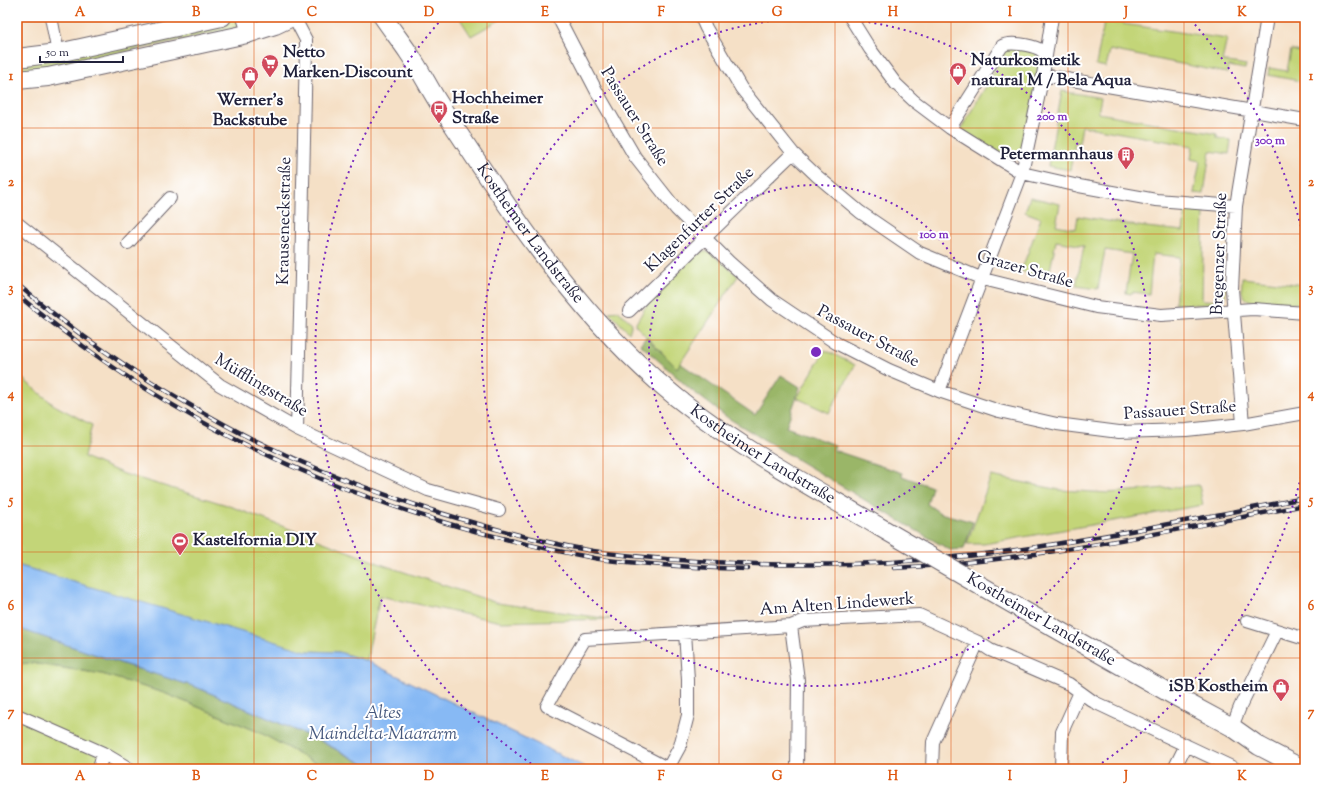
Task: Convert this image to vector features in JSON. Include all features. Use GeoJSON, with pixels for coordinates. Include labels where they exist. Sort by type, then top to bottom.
{"type":"FeatureCollection","features":[{"type":"Feature","properties":{"kind":"main road"},"geometry":{"type":"LineString","coordinates":[[17,80],[48,77],[246,26],[275,25],[293,17]]}},
{"type":"Feature","properties":{"kind":"main road","name":"Kostheimer Landstraße"},"geometry":{"type":"LineString","coordinates":[[383,17],[409,52]]}},
{"type":"Feature","properties":{"kind":"main road","name":"Kostheimer Landstraße"},"geometry":{"type":"LineString","coordinates":[[392,17],[409,52],[440,105],[514,216],[537,247],[590,313],[622,348],[679,400],[729,437],[758,456],[1021,609],[1232,727],[1259,746],[1303,769]]}},
{"type":"Feature","properties":{"kind":"main road"},"geometry":{"type":"LineString","coordinates":[[17,58],[58,53],[211,18]]}},
{"type":"Feature","properties":{"kind":"main road","name":"Kostheimer Landstraße"},"geometry":{"type":"LineString","coordinates":[[1232,727],[1263,737],[1305,759]]}},
{"type":"Feature","properties":{"kind":"street"},"geometry":{"type":"LineString","coordinates":[[51,17],[58,53]]}},
{"type":"Feature","properties":{"kind":"street","name":"Krauseneckstraße"},"geometry":{"type":"LineString","coordinates":[[293,17],[306,40],[297,429]]}},
{"type":"Feature","properties":{"kind":"street","name":"Passauer Straße"},"geometry":{"type":"LineString","coordinates":[[558,17],[597,92],[635,157],[676,209],[729,262],[772,300],[828,338],[889,370],[939,391],[999,411],[1057,424],[1119,432],[1186,430],[1243,424],[1305,413]]}},
{"type":"Feature","properties":{"kind":"street","name":"Grazer Straße"},"geometry":{"type":"LineString","coordinates":[[701,17],[741,88],[793,153],[817,176],[860,212],[920,253],[983,279],[1096,308],[1161,315],[1253,309],[1305,313]]}},
{"type":"Feature","properties":{"kind":"street"},"geometry":{"type":"LineString","coordinates":[[850,17],[870,49],[896,84],[914,101],[950,128],[1022,173],[1079,186],[1156,200],[1236,206]]}},
{"type":"Feature","properties":{"kind":"street"},"geometry":{"type":"LineString","coordinates":[[939,391],[983,279],[1022,173],[1043,75],[1052,17]]}},
{"type":"Feature","properties":{"kind":"street","name":"Bregenzer Straße"},"geometry":{"type":"LineString","coordinates":[[1243,424],[1232,289],[1236,206],[1267,17]]}},
{"type":"Feature","properties":{"kind":"street"},"geometry":{"type":"LineString","coordinates":[[950,128],[1005,43],[1023,45],[1038,49],[1046,55]]}},
{"type":"Feature","properties":{"kind":"street"},"geometry":{"type":"LineString","coordinates":[[1043,75],[1305,120]]}},
{"type":"Feature","properties":{"kind":"street","name":"Klagenfurter Straße"},"geometry":{"type":"LineString","coordinates":[[629,311],[793,153]]}},
{"type":"Feature","properties":{"kind":"street"},"geometry":{"type":"LineString","coordinates":[[128,243],[170,198]]}},
{"type":"Feature","properties":{"kind":"street","name":"Müfflingstraße"},"geometry":{"type":"LineString","coordinates":[[17,223],[220,385],[297,429],[428,490],[499,510]]}},
{"type":"Feature","properties":{"kind":"street","name":"Am Alten Lindewerk"},"geometry":{"type":"LineString","coordinates":[[669,769],[547,706],[566,670],[585,639],[791,626],[803,621],[919,615],[978,642],[990,650],[1068,684],[1094,702],[1236,769]]}},
{"type":"Feature","properties":{"kind":"street"},"geometry":{"type":"LineString","coordinates":[[1247,621],[1305,639]]}},
{"type":"Feature","properties":{"kind":"street"},"geometry":{"type":"LineString","coordinates":[[791,626],[798,680],[797,769]]}},
{"type":"Feature","properties":{"kind":"street"},"geometry":{"type":"LineString","coordinates":[[1232,727],[1240,707],[1277,631]]}},
{"type":"Feature","properties":{"kind":"street"},"geometry":{"type":"LineString","coordinates":[[669,769],[680,746],[688,715],[688,680],[685,632]]}},
{"type":"Feature","properties":{"kind":"street"},"geometry":{"type":"LineString","coordinates":[[932,769],[933,742],[978,642]]}},
{"type":"Feature","properties":{"kind":"street"},"geometry":{"type":"LineString","coordinates":[[1061,769],[1062,732],[1080,692]]}},
{"type":"Feature","properties":{"kind":"street"},"geometry":{"type":"LineString","coordinates":[[17,715],[103,753],[130,769]]}},
{"type":"Feature","properties":{"kind":"street"},"geometry":{"type":"LineString","coordinates":[[1174,769],[1186,745]]}},
{"type":"Feature","properties":{"kind":"street"},"geometry":{"type":"LineString","coordinates":[[99,769],[103,753]]}},
{"type":"Feature","properties":{"kind":"green space"},"geometry":{"type":"Polygon","coordinates":[[[459,17],[505,17],[471,36],[459,17]]]}},
{"type":"Feature","properties":{"kind":"green space"},"geometry":{"type":"Polygon","coordinates":[[[1105,17],[1124,17],[1123,24],[1227,39],[1222,61],[1246,65],[1245,69],[1229,66],[1227,73],[1110,50],[1106,67],[1096,65],[1105,17]]]}},
{"type":"Feature","properties":{"kind":"green space"},"geometry":{"type":"Polygon","coordinates":[[[238,18],[241,27],[17,75],[17,63],[196,29],[238,18]]]}},
{"type":"Feature","properties":{"kind":"green space"},"geometry":{"type":"Polygon","coordinates":[[[1006,46],[1035,52],[1040,60],[1024,157],[1011,158],[959,132],[992,76],[1006,46]]]}},
{"type":"Feature","properties":{"kind":"green space"},"geometry":{"type":"Polygon","coordinates":[[[1291,50],[1305,53],[1305,82],[1268,75],[1269,68],[1287,71],[1291,50]]]}},
{"type":"Feature","properties":{"kind":"green space"},"geometry":{"type":"Polygon","coordinates":[[[1062,91],[1101,98],[1098,113],[1217,134],[1217,138],[1231,140],[1229,154],[1210,151],[1204,194],[1194,193],[1200,161],[1191,159],[1193,146],[1082,126],[1079,143],[1075,142],[1070,170],[1048,166],[1062,91]]]}},
{"type":"Feature","properties":{"kind":"green space"},"geometry":{"type":"Polygon","coordinates":[[[1030,197],[1060,204],[1056,225],[1076,229],[1078,216],[1137,226],[1183,231],[1186,207],[1204,208],[1202,300],[1218,301],[1219,287],[1225,287],[1224,298],[1219,302],[1207,304],[1175,304],[1180,257],[1153,254],[1149,294],[1132,292],[1131,294],[1126,293],[1132,254],[1105,250],[1098,289],[1076,286],[1084,246],[1056,241],[1048,280],[1021,271],[1041,218],[1025,212],[1030,197]]]}},
{"type":"Feature","properties":{"kind":"green space"},"geometry":{"type":"Polygon","coordinates":[[[703,251],[711,253],[738,276],[677,368],[635,325],[649,301],[696,255],[703,251]]]}},
{"type":"Feature","properties":{"kind":"green space"},"geometry":{"type":"Polygon","coordinates":[[[1242,278],[1305,285],[1305,304],[1251,301],[1243,295],[1242,278]]]}},
{"type":"Feature","properties":{"kind":"green space"},"geometry":{"type":"Polygon","coordinates":[[[618,311],[632,323],[629,333],[609,312],[618,311]]]}},
{"type":"Feature","properties":{"kind":"green space"},"geometry":{"type":"Polygon","coordinates":[[[646,337],[677,368],[680,363],[755,415],[781,375],[800,387],[786,427],[835,445],[833,450],[902,473],[902,476],[932,487],[927,504],[940,513],[973,522],[964,549],[950,550],[728,418],[690,389],[640,344],[646,337]]]}},
{"type":"Feature","properties":{"kind":"green space"},"geometry":{"type":"Polygon","coordinates":[[[825,350],[855,365],[829,413],[797,398],[825,350]]]}},
{"type":"Feature","properties":{"kind":"green space"},"geometry":{"type":"Polygon","coordinates":[[[17,374],[54,405],[92,425],[84,457],[124,474],[227,505],[386,566],[497,603],[610,619],[501,622],[380,596],[367,661],[339,652],[306,651],[275,643],[17,565],[17,374]]]}},
{"type":"Feature","properties":{"kind":"green space"},"geometry":{"type":"Polygon","coordinates":[[[991,476],[1060,490],[1109,493],[1199,485],[1203,505],[984,544],[967,544],[991,476]]]}},
{"type":"Feature","properties":{"kind":"green space"},"geometry":{"type":"Polygon","coordinates":[[[17,628],[196,687],[320,741],[372,769],[326,769],[259,732],[164,693],[102,674],[31,663],[17,664],[17,628]]]}},
{"type":"Feature","properties":{"kind":"green space"},"geometry":{"type":"Polygon","coordinates":[[[31,663],[102,674],[164,693],[259,732],[326,769],[130,769],[17,715],[17,664],[31,663]]]}},
{"type":"Feature","properties":{"kind":"green space"},"geometry":{"type":"Polygon","coordinates":[[[17,718],[100,755],[96,769],[17,769],[17,718]]]}},
{"type":"Feature","properties":{"kind":"water","name":"Altes Maindelta-Maararm"},"geometry":{"type":"Polygon","coordinates":[[[17,565],[306,651],[339,652],[367,661],[589,769],[373,769],[319,740],[196,687],[17,628],[17,565]]]}},
{"type":"Feature","properties":{"kind":"railway"},"geometry":{"type":"LineString","coordinates":[[17,284],[79,333],[145,378],[229,427],[289,456],[350,482],[434,511],[513,534],[593,551],[675,560],[757,564],[808,565],[908,561],[1016,550],[1161,526],[1305,498]]}},
{"type":"Feature","properties":{"kind":"railway"},"geometry":{"type":"LineString","coordinates":[[17,294],[83,346],[140,385],[199,420],[261,452],[324,480],[389,504],[455,525],[521,543],[613,561],[673,566],[748,569]]}},
{"type":"Feature","properties":{"kind":"railway"},"geometry":{"type":"LineString","coordinates":[[894,568],[998,559],[1049,552],[1152,535],[1305,505]]}},
{"type":"Feature","properties":{"kind":"place","name":"Netto Marken-Discount"},"geometry":{"type":"Point","coordinates":[270,78]}},
{"type":"Feature","properties":{"kind":"place","name":"Naturkosmetik natural M / Bela Aqua"},"geometry":{"type":"Point","coordinates":[958,86]}},
{"type":"Feature","properties":{"kind":"place","name":"Werner's Backstube"},"geometry":{"type":"Point","coordinates":[250,90]}},
{"type":"Feature","properties":{"kind":"place","name":"Hochheimer Straße"},"geometry":{"type":"Point","coordinates":[439,124]}},
{"type":"Feature","properties":{"kind":"place","name":"Petermannhaus"},"geometry":{"type":"Point","coordinates":[1126,170]}},
{"type":"Feature","properties":{"kind":"place","name":"Kastelfornia DIY"},"geometry":{"type":"Point","coordinates":[180,556]}},
{"type":"Feature","properties":{"kind":"place","name":"iSB Kostheim"},"geometry":{"type":"Point","coordinates":[1281,702]}}]}
